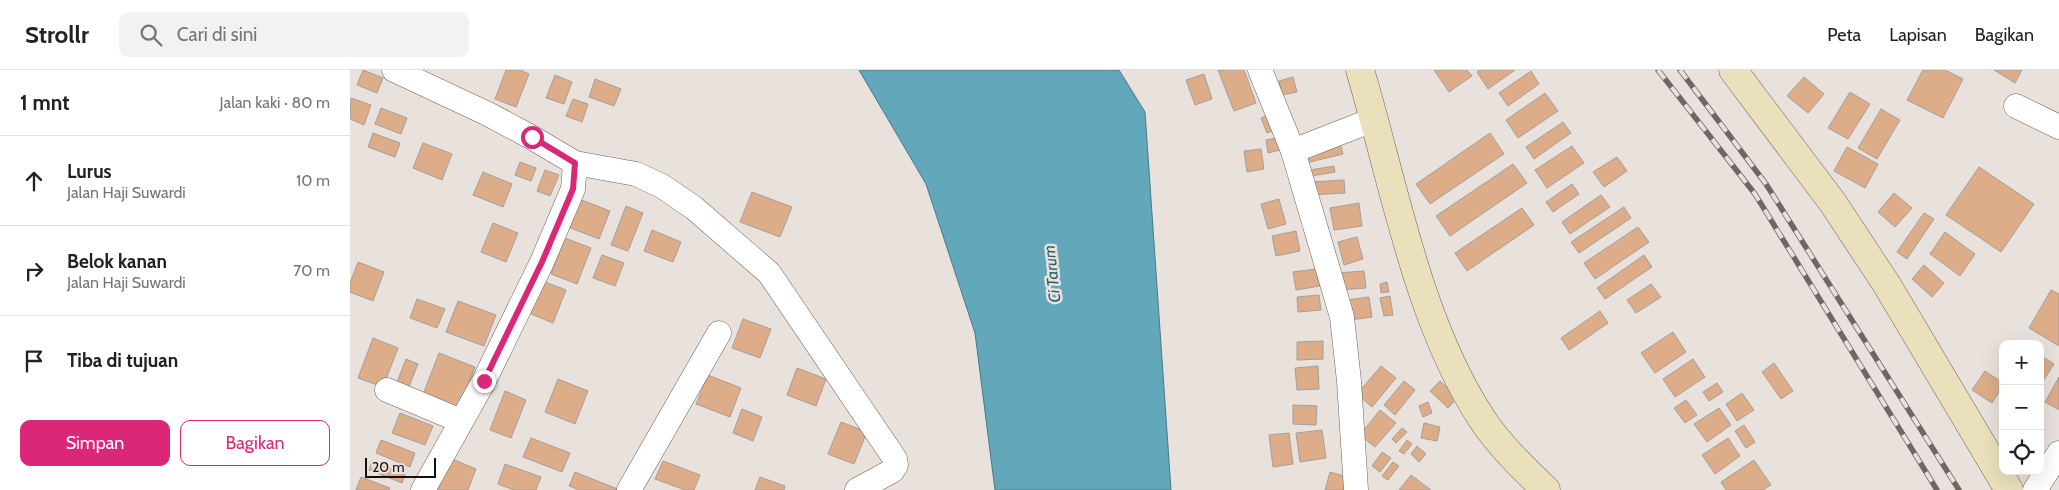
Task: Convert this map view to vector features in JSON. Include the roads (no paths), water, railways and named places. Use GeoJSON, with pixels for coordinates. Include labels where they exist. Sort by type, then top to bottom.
{"type":"FeatureCollection","features":[{"type":"Feature","properties":{"kind":"main road"},"geometry":{"type":"LineString","coordinates":[[1360,70],[1428,306],[1454,369],[1483,420],[1546,490]]}},
{"type":"Feature","properties":{"kind":"main road"},"geometry":{"type":"LineString","coordinates":[[1733,70],[1834,203],[1887,285],[2009,490]]}},
{"type":"Feature","properties":{"kind":"street"},"geometry":{"type":"LineString","coordinates":[[394,70],[488,114],[532,137],[575,163],[636,174],[662,186],[694,208],[769,273],[895,459],[896,465],[892,471],[857,490]]}},
{"type":"Feature","properties":{"kind":"street"},"geometry":{"type":"LineString","coordinates":[[1260,70],[1292,151],[1342,317],[1349,381],[1356,490]]}},
{"type":"Feature","properties":{"kind":"street"},"geometry":{"type":"LineString","coordinates":[[2016,106],[2059,126]]}},
{"type":"Feature","properties":{"kind":"street"},"geometry":{"type":"LineString","coordinates":[[1292,151],[1375,119]]}},
{"type":"Feature","properties":{"kind":"street"},"geometry":{"type":"LineString","coordinates":[[423,490],[484,381],[542,262],[573,189],[575,163]]}},
{"type":"Feature","properties":{"kind":"street"},"geometry":{"type":"LineString","coordinates":[[629,490],[719,333]]}},
{"type":"Feature","properties":{"kind":"street"},"geometry":{"type":"LineString","coordinates":[[387,390],[461,421]]}},
{"type":"Feature","properties":{"kind":"street"},"geometry":{"type":"LineString","coordinates":[[2035,490],[2059,453]]}},
{"type":"Feature","properties":{"kind":"water","name":"Ci Tarum"},"geometry":{"type":"Polygon","coordinates":[[[859,70],[1119,70],[1145,112],[1171,490],[995,490],[975,333],[926,184],[859,70]]]}},
{"type":"Feature","properties":{"kind":"railway"},"geometry":{"type":"LineString","coordinates":[[1658,70],[1755,194],[1937,490]]}},
{"type":"Feature","properties":{"kind":"railway"},"geometry":{"type":"LineString","coordinates":[[1680,70],[1766,184],[1959,490]]}}]}
